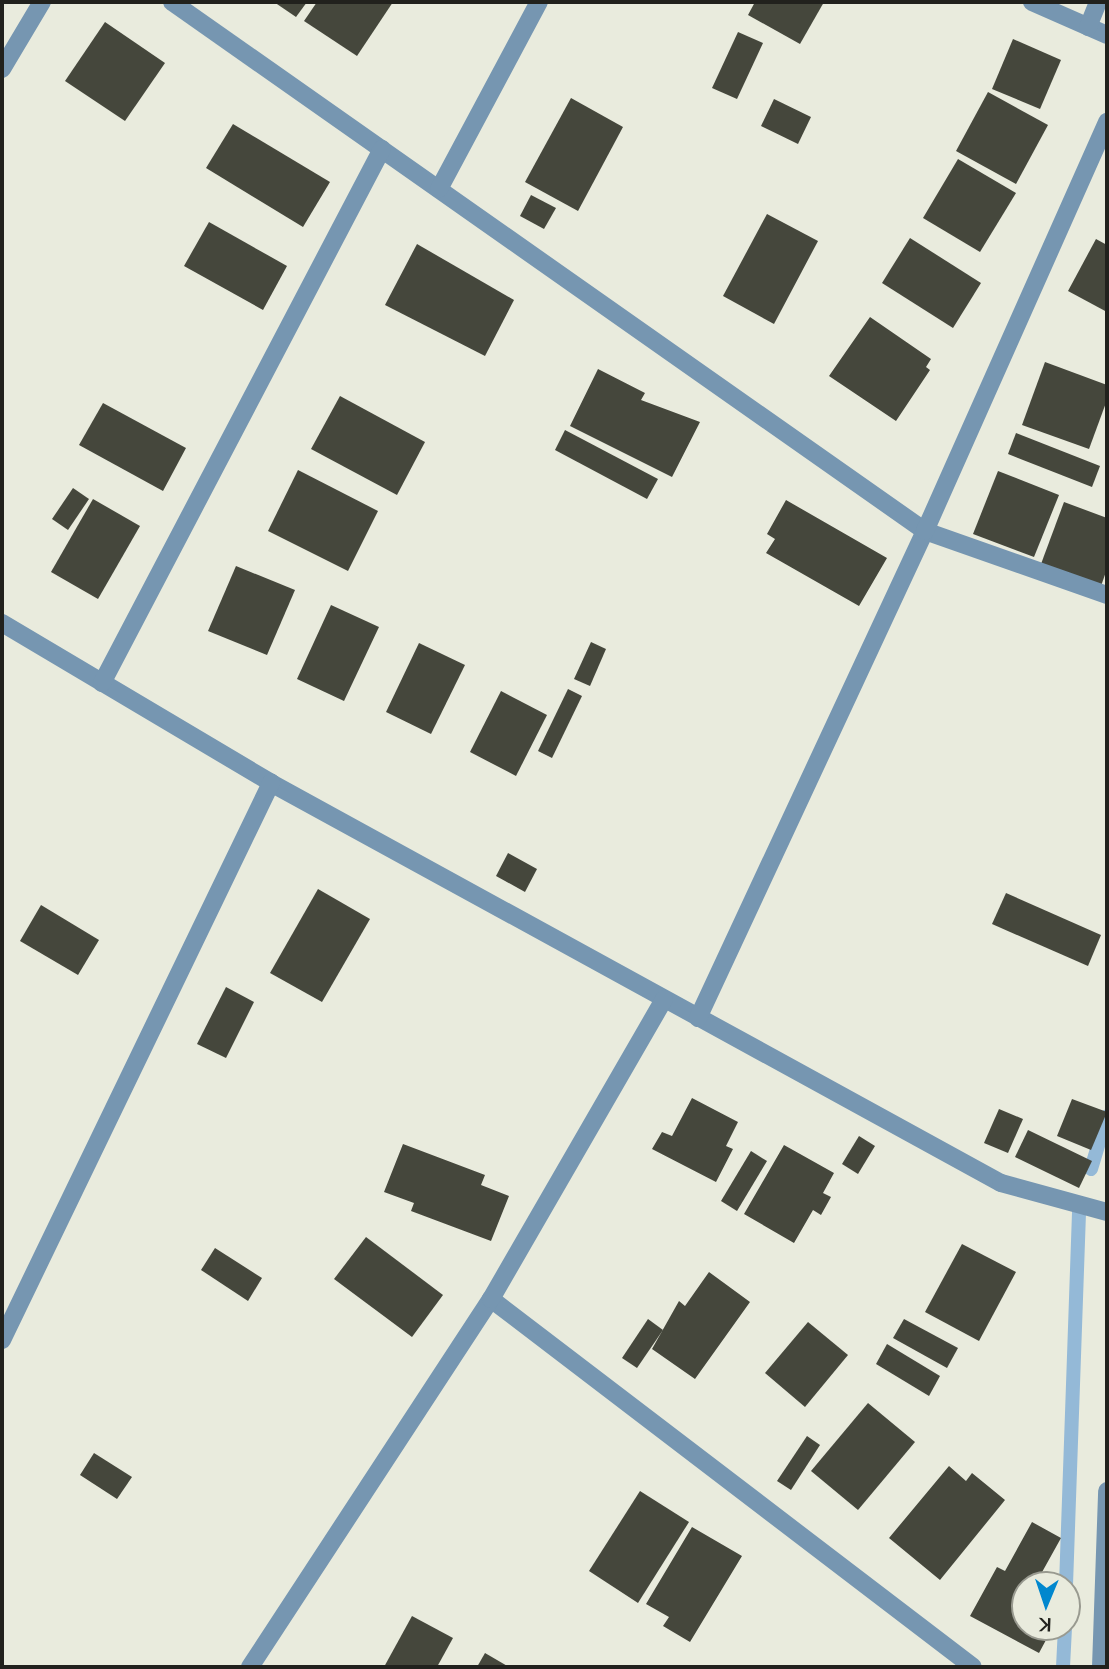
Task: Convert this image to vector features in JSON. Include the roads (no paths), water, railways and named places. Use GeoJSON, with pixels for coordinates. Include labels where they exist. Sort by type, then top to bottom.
{"type":"FeatureCollection","features":[{"type":"Feature","properties":{"kind":"street"},"geometry":{"type":"LineString","coordinates":[[2,69],[43,2]]}},
{"type":"Feature","properties":{"kind":"street"},"geometry":{"type":"LineString","coordinates":[[172,2],[925,531],[1107,595]]}},
{"type":"Feature","properties":{"kind":"street"},"geometry":{"type":"LineString","coordinates":[[439,189],[540,2]]}},
{"type":"Feature","properties":{"kind":"street"},"geometry":{"type":"LineString","coordinates":[[1032,2],[1107,35]]}},
{"type":"Feature","properties":{"kind":"street"},"geometry":{"type":"LineString","coordinates":[[1088,27],[1098,2]]}},
{"type":"Feature","properties":{"kind":"street"},"geometry":{"type":"LineString","coordinates":[[698,1017],[925,531],[1107,122]]}},
{"type":"Feature","properties":{"kind":"street"},"geometry":{"type":"LineString","coordinates":[[102,683],[382,149]]}},
{"type":"Feature","properties":{"kind":"street"},"geometry":{"type":"LineString","coordinates":[[2,623],[271,783],[1001,1183],[1107,1212]]}},
{"type":"Feature","properties":{"kind":"street"},"geometry":{"type":"LineString","coordinates":[[2,1340],[271,783]]}},
{"type":"Feature","properties":{"kind":"street"},"geometry":{"type":"LineString","coordinates":[[250,1667],[491,1299],[664,999]]}},
{"type":"Feature","properties":{"kind":"street"},"geometry":{"type":"LineString","coordinates":[[491,1299],[973,1667]]}},
{"type":"Feature","properties":{"kind":"street"},"geometry":{"type":"LineString","coordinates":[[1101,1667],[1107,1491]]}},
{"type":"Feature","properties":{"kind":"waterway"},"geometry":{"type":"LineString","coordinates":[[1091,1169],[1107,1116]]}},
{"type":"Feature","properties":{"kind":"waterway"},"geometry":{"type":"LineString","coordinates":[[1066,1571],[1079,1209]]}},
{"type":"Feature","properties":{"kind":"waterway"},"geometry":{"type":"LineString","coordinates":[[1063,1667],[1064,1641]]}}]}
